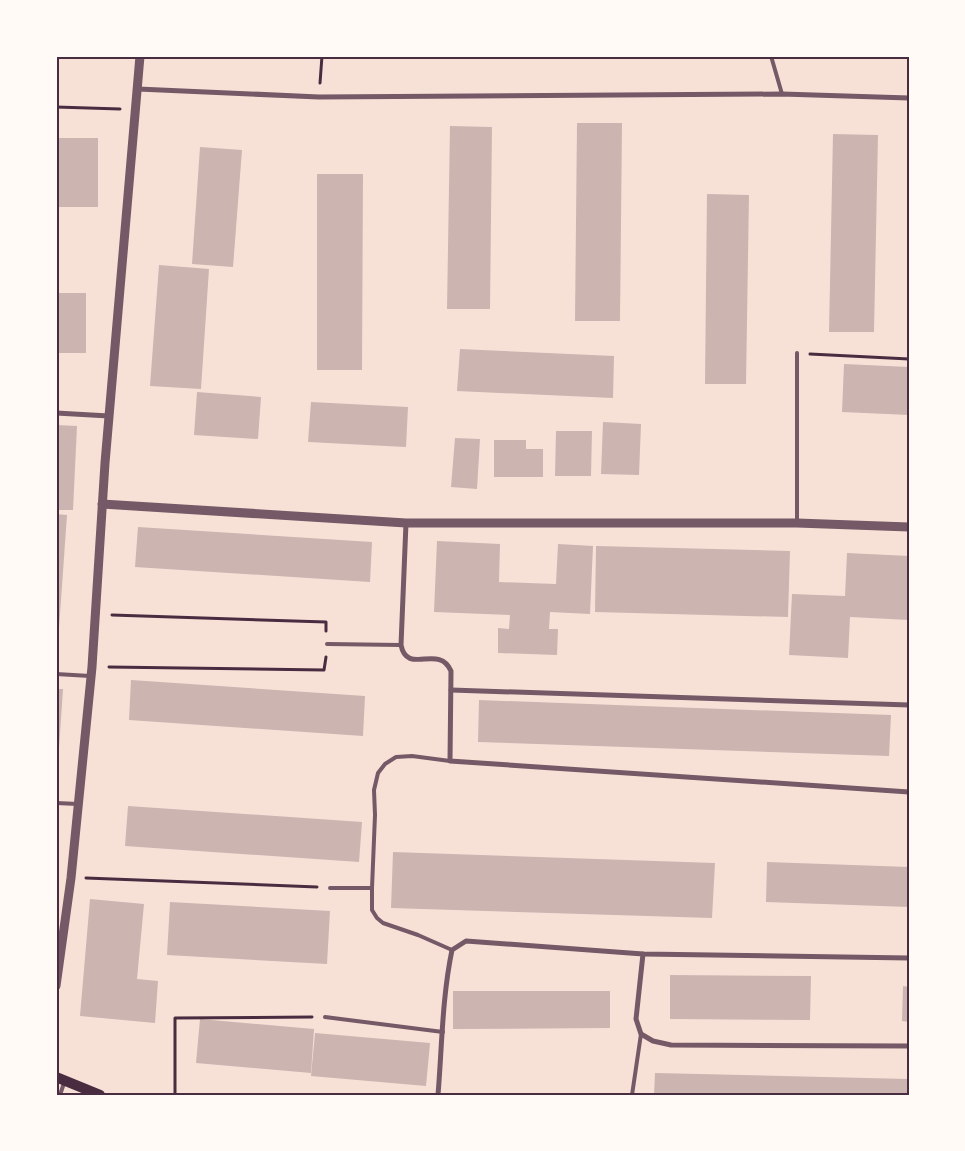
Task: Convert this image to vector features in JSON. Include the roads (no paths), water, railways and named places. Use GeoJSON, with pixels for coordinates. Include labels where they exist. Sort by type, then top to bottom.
{"type":"FeatureCollection","features":[{"type":"Feature","properties":{"kind":"main road"},"geometry":{"type":"LineString","coordinates":[[61,1079],[100,1095]]}},
{"type":"Feature","properties":{"kind":"street"},"geometry":{"type":"LineString","coordinates":[[56,986],[71,878],[91,672],[109,416],[140,56]]}},
{"type":"Feature","properties":{"kind":"street"},"geometry":{"type":"LineString","coordinates":[[138,90],[320,97],[782,94],[909,98]]}},
{"type":"Feature","properties":{"kind":"street"},"geometry":{"type":"LineString","coordinates":[[56,413],[109,416]]}},
{"type":"Feature","properties":{"kind":"street"},"geometry":{"type":"LineString","coordinates":[[102,504],[406,523],[797,523],[909,527]]}},
{"type":"Feature","properties":{"kind":"street"},"geometry":{"type":"LineString","coordinates":[[406,523],[402,644],[404,654],[410,658],[416,660],[439,659],[448,664],[452,671],[450,760],[909,792]]}},
{"type":"Feature","properties":{"kind":"street"},"geometry":{"type":"LineString","coordinates":[[452,690],[909,705]]}},
{"type":"Feature","properties":{"kind":"street"},"geometry":{"type":"LineString","coordinates":[[438,1095],[444,1002],[452,950],[466,941],[643,954],[909,958]]}},
{"type":"Feature","properties":{"kind":"street"},"geometry":{"type":"LineString","coordinates":[[643,954],[636,1019],[641,1034],[653,1040],[672,1046],[909,1046]]}},
{"type":"Feature","properties":{"kind":"lane"},"geometry":{"type":"LineString","coordinates":[[771,56],[782,94]]}},
{"type":"Feature","properties":{"kind":"lane"},"geometry":{"type":"LineString","coordinates":[[797,353],[797,523]]}},
{"type":"Feature","properties":{"kind":"lane"},"geometry":{"type":"LineString","coordinates":[[327,644],[402,644]]}},
{"type":"Feature","properties":{"kind":"lane"},"geometry":{"type":"LineString","coordinates":[[56,674],[91,672]]}},
{"type":"Feature","properties":{"kind":"lane"},"geometry":{"type":"LineString","coordinates":[[450,760],[412,756],[396,757],[385,764],[378,773],[374,790],[372,910],[377,918],[384,923],[452,950]]}},
{"type":"Feature","properties":{"kind":"lane"},"geometry":{"type":"LineString","coordinates":[[56,803],[78,804]]}},
{"type":"Feature","properties":{"kind":"lane"},"geometry":{"type":"LineString","coordinates":[[330,888],[372,888]]}},
{"type":"Feature","properties":{"kind":"lane"},"geometry":{"type":"LineString","coordinates":[[325,1017],[443,1032]]}},
{"type":"Feature","properties":{"kind":"lane"},"geometry":{"type":"LineString","coordinates":[[632,1095],[641,1034]]}},
{"type":"Feature","properties":{"kind":"lane"},"geometry":{"type":"LineString","coordinates":[[60,1095],[61,1079]]}}]}
